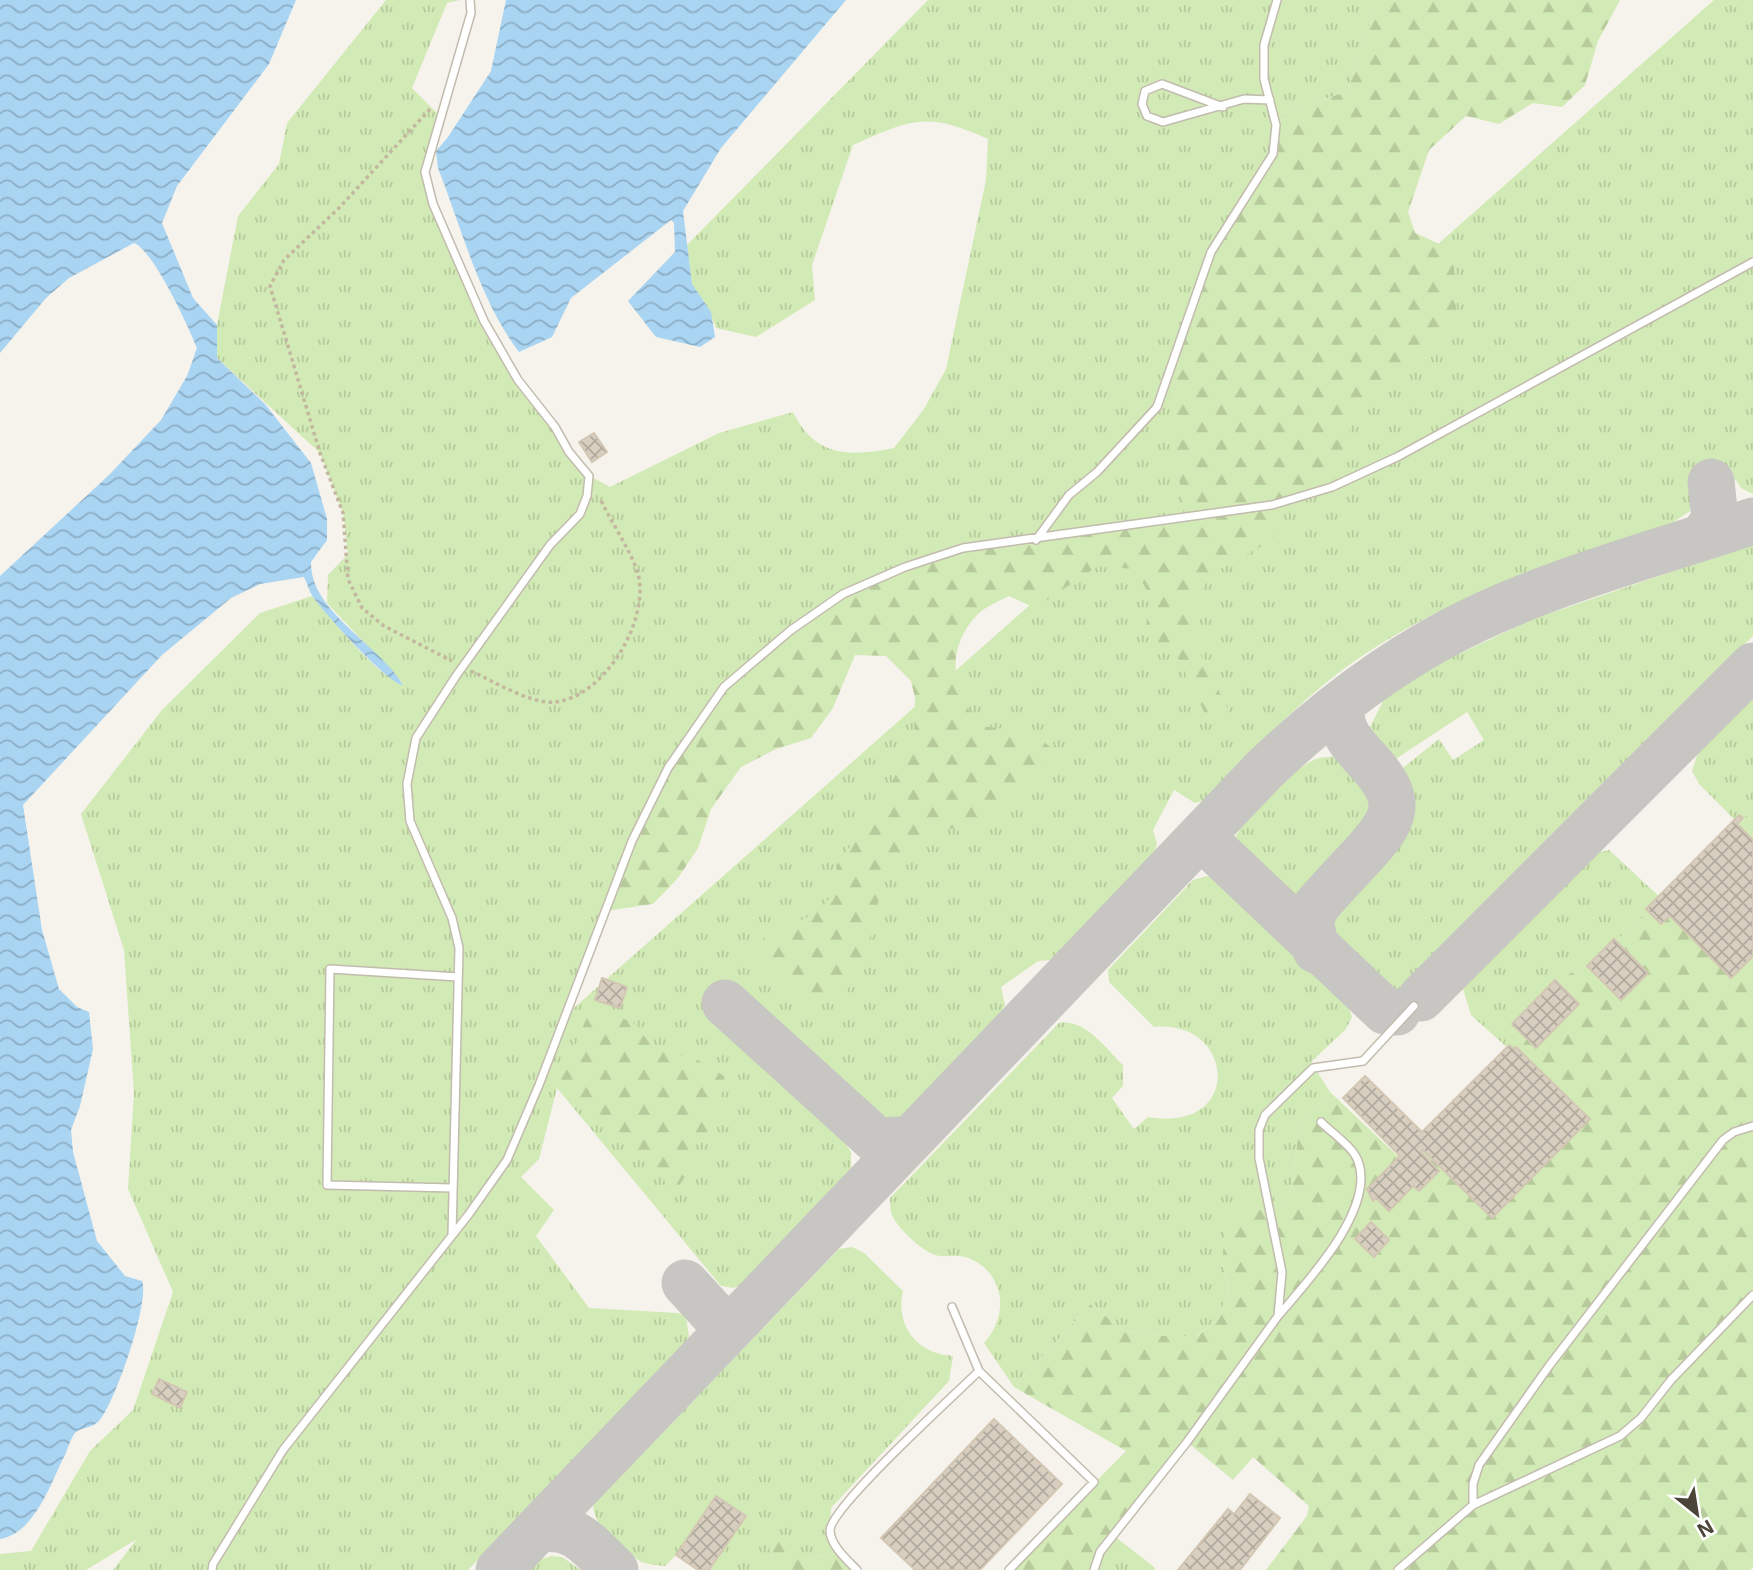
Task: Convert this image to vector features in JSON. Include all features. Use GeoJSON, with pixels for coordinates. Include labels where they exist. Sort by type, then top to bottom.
{"type":"FeatureCollection","features":[{"type":"Feature","properties":{"kind":"lane"},"geometry":{"type":"LineString","coordinates":[[452,1235],[459,948],[452,918],[410,821],[407,785],[416,738],[462,667],[550,545],[580,514],[587,496],[589,476],[518,380],[484,321],[433,204],[425,172],[471,13],[470,0]]}},
{"type":"Feature","properties":{"kind":"lane"},"geometry":{"type":"LineString","coordinates":[[1037,540],[1069,495],[1097,472],[1157,407],[1212,253],[1273,154],[1276,125],[1264,79],[1264,45],[1277,0]]}},
{"type":"Feature","properties":{"kind":"lane"},"geometry":{"type":"LineString","coordinates":[[1223,107],[1162,84],[1145,91],[1142,104],[1147,116],[1163,122],[1223,107],[1244,99],[1270,100]]}},
{"type":"Feature","properties":{"kind":"lane"},"geometry":{"type":"LineString","coordinates":[[212,1570],[283,1450],[452,1235],[507,1160],[539,1085],[632,841],[668,768],[724,687],[791,630],[842,594],[905,567],[962,548],[1037,540],[1272,505],[1332,487],[1399,456],[1753,262]]}},
{"type":"Feature","properties":{"kind":"lane"},"geometry":{"type":"LineString","coordinates":[[453,1188],[327,1185],[330,969],[458,977]]}},
{"type":"Feature","properties":{"kind":"lane"},"geometry":{"type":"LineString","coordinates":[[1278,1317],[1282,1272],[1259,1158],[1259,1130],[1265,1115],[1313,1068],[1363,1061],[1414,1006]]}},
{"type":"Feature","properties":{"kind":"lane"},"geometry":{"type":"LineString","coordinates":[[1094,1570],[1100,1552],[1187,1442],[1332,1247],[1359,1202],[1362,1173],[1357,1158],[1321,1122]]}},
{"type":"Feature","properties":{"kind":"lane"},"geometry":{"type":"LineString","coordinates":[[1473,1505],[1473,1484],[1479,1465],[1549,1366],[1723,1140],[1734,1132],[1753,1126]]}},
{"type":"Feature","properties":{"kind":"lane"},"geometry":{"type":"LineString","coordinates":[[1398,1570],[1473,1505],[1620,1436],[1640,1418],[1671,1380],[1753,1295]]}},
{"type":"Feature","properties":{"kind":"lane"},"geometry":{"type":"LineString","coordinates":[[952,1307],[979,1371],[1094,1482],[1009,1570]]}},
{"type":"Feature","properties":{"kind":"lane"},"geometry":{"type":"LineString","coordinates":[[857,1570],[841,1552],[830,1533],[831,1521],[850,1497],[979,1371]]}},
{"type":"Feature","properties":{"kind":"path"},"geometry":{"type":"LineString","coordinates":[[446,92],[339,208],[284,260],[270,286],[320,453],[343,513],[348,579],[362,608],[384,626],[524,696],[556,702],[592,687],[620,655],[638,614],[638,575],[589,476]]}},
{"type":"Feature","properties":{"kind":"green space"},"geometry":{"type":"Polygon","coordinates":[[[386,0],[460,0],[447,3],[412,88],[439,115],[425,172],[433,204],[484,321],[518,380],[555,427],[579,470],[610,487],[719,433],[793,412],[802,427],[823,446],[848,452],[894,448],[924,409],[946,369],[986,180],[988,139],[949,124],[919,122],[890,129],[853,145],[812,265],[815,300],[756,337],[716,328],[710,312],[692,284],[687,245],[928,0],[1377,0],[1347,92],[1286,111],[1179,473],[1714,0],[1753,0],[1753,494],[1741,488],[1736,480],[1690,501],[1690,511],[1672,523],[1549,565],[1469,597],[1430,616],[1335,675],[1277,727],[1204,800],[1195,803],[1174,790],[1153,830],[1157,844],[1154,854],[1058,956],[1051,960],[1038,961],[1001,987],[1005,1005],[998,1016],[902,1116],[893,1122],[874,1117],[750,1002],[851,1152],[851,1167],[848,1176],[744,1283],[734,1288],[721,1286],[557,1088],[539,1159],[521,1177],[554,1210],[536,1236],[589,1308],[678,1313],[686,1316],[689,1337],[685,1347],[468,1570],[113,1570],[137,1539],[86,1570],[0,1570],[0,1554],[31,1551],[90,1451],[133,1410],[173,1292],[128,1189],[134,1093],[124,950],[81,814],[162,710],[260,613],[312,596],[367,658],[392,679],[403,684],[327,603],[328,575],[348,554],[343,513],[320,453],[217,358],[217,325],[238,216],[279,164],[287,123],[386,0]],[[1116,529],[963,548],[632,841],[567,1014],[1116,529]]]}},
{"type":"Feature","properties":{"kind":"green space"},"geometry":{"type":"Polygon","coordinates":[[[1377,0],[1620,0],[1598,41],[1585,85],[1562,107],[1533,103],[1499,124],[1466,116],[1429,150],[1408,212],[1415,233],[1453,250],[1457,330],[1352,422],[1332,487],[1272,505],[1277,529],[1271,541],[1213,573],[1189,608],[1190,634],[1228,709],[1226,718],[1216,721],[1207,718],[1177,656],[1159,650],[1146,634],[1147,616],[1153,600],[1134,569],[1098,566],[1035,608],[1009,596],[980,612],[967,628],[956,657],[956,671],[958,685],[970,713],[980,726],[1032,732],[1055,751],[971,838],[953,828],[915,845],[883,880],[868,953],[844,996],[817,1000],[794,993],[775,977],[758,955],[767,929],[808,917],[832,896],[839,886],[836,866],[876,810],[914,742],[915,698],[911,681],[886,656],[855,655],[833,708],[811,738],[776,749],[741,767],[711,809],[698,848],[678,878],[653,904],[605,911],[632,841],[668,768],[724,687],[791,630],[843,594],[963,548],[1184,518],[1167,380],[1211,252],[1273,154],[1286,111],[1347,92],[1377,0]]]}},
{"type":"Feature","properties":{"kind":"green space"},"geometry":{"type":"Polygon","coordinates":[[[1753,544],[1753,636],[1398,991],[1376,991],[1358,980],[1328,946],[1330,920],[1399,847],[1407,829],[1408,811],[1394,775],[1439,739],[1453,760],[1484,740],[1467,712],[1388,764],[1370,745],[1368,731],[1386,695],[1446,660],[1533,619],[1753,544]]]}},
{"type":"Feature","properties":{"kind":"green space"},"geometry":{"type":"Polygon","coordinates":[[[1753,698],[1753,804],[1740,825],[1699,784],[1692,771],[1700,747],[1753,698]]]}},
{"type":"Feature","properties":{"kind":"green space"},"geometry":{"type":"Polygon","coordinates":[[[1335,756],[1351,758],[1367,770],[1380,788],[1382,801],[1336,863],[1308,895],[1284,897],[1268,893],[1252,882],[1239,866],[1233,849],[1234,840],[1257,808],[1294,773],[1316,759],[1335,756]]]}},
{"type":"Feature","properties":{"kind":"green space"},"geometry":{"type":"Polygon","coordinates":[[[1753,804],[1753,1567],[1750,1570],[1266,1570],[1307,1516],[1309,1506],[1253,1457],[1233,1480],[1187,1442],[1100,1552],[1094,1570],[1009,1570],[1126,1451],[1014,1387],[1091,1304],[1124,1331],[1159,1336],[1197,1336],[1219,1319],[1229,1287],[1222,1264],[1225,1231],[1241,1208],[1282,1212],[1293,1183],[1299,1125],[1330,1092],[1402,1160],[1518,1044],[1512,1024],[1555,980],[1587,966],[1663,900],[1740,825],[1753,804]]]}},
{"type":"Feature","properties":{"kind":"green space"},"geometry":{"type":"Polygon","coordinates":[[[1609,850],[1663,900],[1587,966],[1555,980],[1512,1023],[1519,1044],[1511,1051],[1471,1015],[1462,986],[1588,855],[1609,850]]]}},
{"type":"Feature","properties":{"kind":"green space"},"geometry":{"type":"Polygon","coordinates":[[[1207,876],[1231,880],[1342,988],[1352,1017],[1346,1029],[1311,1062],[1330,1092],[1299,1125],[1293,1183],[1282,1212],[1222,1264],[1229,1287],[1219,1319],[1196,1336],[1159,1336],[1124,1331],[1091,1304],[1014,1387],[984,1343],[992,1333],[1000,1310],[1000,1298],[992,1276],[984,1267],[969,1258],[934,1255],[921,1247],[894,1219],[890,1198],[1059,1023],[1078,1025],[1086,1030],[1123,1065],[1123,1086],[1112,1098],[1134,1129],[1148,1117],[1179,1118],[1201,1109],[1214,1094],[1218,1075],[1213,1056],[1201,1040],[1181,1029],[1154,1027],[1109,982],[1108,970],[1193,880],[1207,876]]]}},
{"type":"Feature","properties":{"kind":"green space"},"geometry":{"type":"Polygon","coordinates":[[[591,1008],[633,1022],[648,1041],[673,1054],[696,1059],[724,1076],[725,1088],[712,1111],[714,1122],[706,1139],[696,1144],[693,1163],[675,1191],[560,1080],[591,1008]]]}},
{"type":"Feature","properties":{"kind":"green space"},"geometry":{"type":"Polygon","coordinates":[[[852,1247],[864,1253],[903,1291],[902,1316],[919,1344],[940,1354],[953,1356],[949,1381],[831,1508],[830,1533],[840,1552],[806,1559],[769,1548],[779,1570],[698,1570],[676,1555],[665,1566],[638,1560],[603,1529],[594,1513],[593,1505],[839,1249],[852,1247]]]}},
{"type":"Feature","properties":{"kind":"green space"},"geometry":{"type":"Polygon","coordinates":[[[1113,1535],[1154,1567],[1155,1570],[1094,1570],[1113,1535]]]}},
{"type":"Feature","properties":{"kind":"green space"},"geometry":{"type":"Polygon","coordinates":[[[788,1536],[806,1559],[840,1552],[857,1570],[779,1570],[769,1548],[788,1536]]]}},
{"type":"Feature","properties":{"kind":"green space"},"geometry":{"type":"Polygon","coordinates":[[[551,1556],[562,1557],[581,1570],[530,1570],[539,1560],[551,1556]]]}},
{"type":"Feature","properties":{"kind":"water"},"geometry":{"type":"Polygon","coordinates":[[[0,0],[296,0],[269,64],[177,186],[162,223],[193,298],[217,325],[217,358],[265,404],[311,463],[327,519],[327,540],[311,562],[314,580],[322,597],[403,685],[384,673],[342,632],[313,597],[304,577],[260,584],[231,598],[162,655],[23,805],[42,930],[59,989],[77,1007],[89,1012],[93,1049],[80,1106],[71,1130],[73,1152],[97,1241],[125,1276],[142,1281],[143,1292],[136,1330],[122,1375],[106,1411],[99,1421],[74,1435],[33,1517],[13,1535],[0,1539],[0,576],[109,475],[161,420],[187,376],[197,348],[160,274],[142,249],[134,243],[69,278],[46,298],[0,353],[0,0]]]}},
{"type":"Feature","properties":{"kind":"water"},"geometry":{"type":"Polygon","coordinates":[[[506,0],[846,0],[721,148],[683,211],[692,284],[711,312],[715,337],[700,347],[656,337],[628,301],[675,252],[674,223],[671,220],[571,298],[552,337],[519,352],[505,331],[472,263],[438,168],[436,151],[491,71],[506,0]]]}},
{"type":"Feature","properties":{"kind":"building"},"geometry":{"type":"Polygon","coordinates":[[[594,433],[607,452],[592,462],[579,442],[594,433]]]}},
{"type":"Feature","properties":{"kind":"building"},"geometry":{"type":"Polygon","coordinates":[[[1739,815],[1743,818],[1737,824],[1753,840],[1753,956],[1731,978],[1670,916],[1661,924],[1646,909],[1739,815]]]}},
{"type":"Feature","properties":{"kind":"building"},"geometry":{"type":"Polygon","coordinates":[[[1614,939],[1648,973],[1621,1000],[1587,966],[1614,939]]]}},
{"type":"Feature","properties":{"kind":"building"},"geometry":{"type":"Polygon","coordinates":[[[602,978],[627,987],[620,1008],[595,1000],[602,978]]]}},
{"type":"Feature","properties":{"kind":"building"},"geometry":{"type":"Polygon","coordinates":[[[1555,980],[1579,1004],[1536,1048],[1512,1024],[1555,980]]]}},
{"type":"Feature","properties":{"kind":"building"},"geometry":{"type":"Polygon","coordinates":[[[1509,1045],[1514,1049],[1516,1047],[1590,1119],[1492,1218],[1423,1150],[1421,1152],[1439,1171],[1419,1191],[1413,1186],[1389,1211],[1376,1198],[1373,1201],[1367,1189],[1400,1156],[1343,1098],[1365,1076],[1422,1132],[1509,1045]]]}},
{"type":"Feature","properties":{"kind":"building"},"geometry":{"type":"Polygon","coordinates":[[[1371,1222],[1389,1240],[1374,1257],[1355,1239],[1371,1222]]]}},
{"type":"Feature","properties":{"kind":"building"},"geometry":{"type":"Polygon","coordinates":[[[159,1379],[187,1392],[180,1408],[152,1394],[159,1379]]]}},
{"type":"Feature","properties":{"kind":"building"},"geometry":{"type":"Polygon","coordinates":[[[994,1419],[1062,1484],[980,1570],[915,1570],[881,1538],[994,1419]]]}},
{"type":"Feature","properties":{"kind":"building"},"geometry":{"type":"Polygon","coordinates":[[[1250,1494],[1280,1518],[1240,1570],[1178,1570],[1228,1509],[1234,1514],[1250,1494]]]}},
{"type":"Feature","properties":{"kind":"building"},"geometry":{"type":"Polygon","coordinates":[[[716,1496],[746,1516],[709,1570],[698,1570],[676,1555],[716,1496]]]}},
{"type":"Feature","properties":{"kind":"taxiway"},"geometry":{"type":"LineString","coordinates":[[1707,531],[1715,519],[1711,482]]}},
{"type":"Feature","properties":{"kind":"taxiway"},"geometry":{"type":"LineString","coordinates":[[499,1570],[1265,769],[1313,725],[1391,667],[1476,619],[1544,590],[1753,521]]}},
{"type":"Feature","properties":{"kind":"taxiway"},"geometry":{"type":"LineString","coordinates":[[1421,998],[1753,666]]}},
{"type":"Feature","properties":{"kind":"taxiway"},"geometry":{"type":"LineString","coordinates":[[1316,950],[1310,920],[1317,905],[1382,833],[1392,811],[1388,789],[1349,739],[1343,726],[1341,711]]}},
{"type":"Feature","properties":{"kind":"taxiway"},"geometry":{"type":"LineString","coordinates":[[1211,838],[1212,847],[1385,1011],[1397,1012]]}},
{"type":"Feature","properties":{"kind":"taxiway"},"geometry":{"type":"LineString","coordinates":[[725,1003],[877,1141],[901,1140]]}},
{"type":"Feature","properties":{"kind":"taxiway"},"geometry":{"type":"LineString","coordinates":[[685,1283],[718,1319],[719,1328]]}},
{"type":"Feature","properties":{"kind":"taxiway"},"geometry":{"type":"LineString","coordinates":[[537,1530],[550,1528],[572,1533],[615,1570]]}}]}
